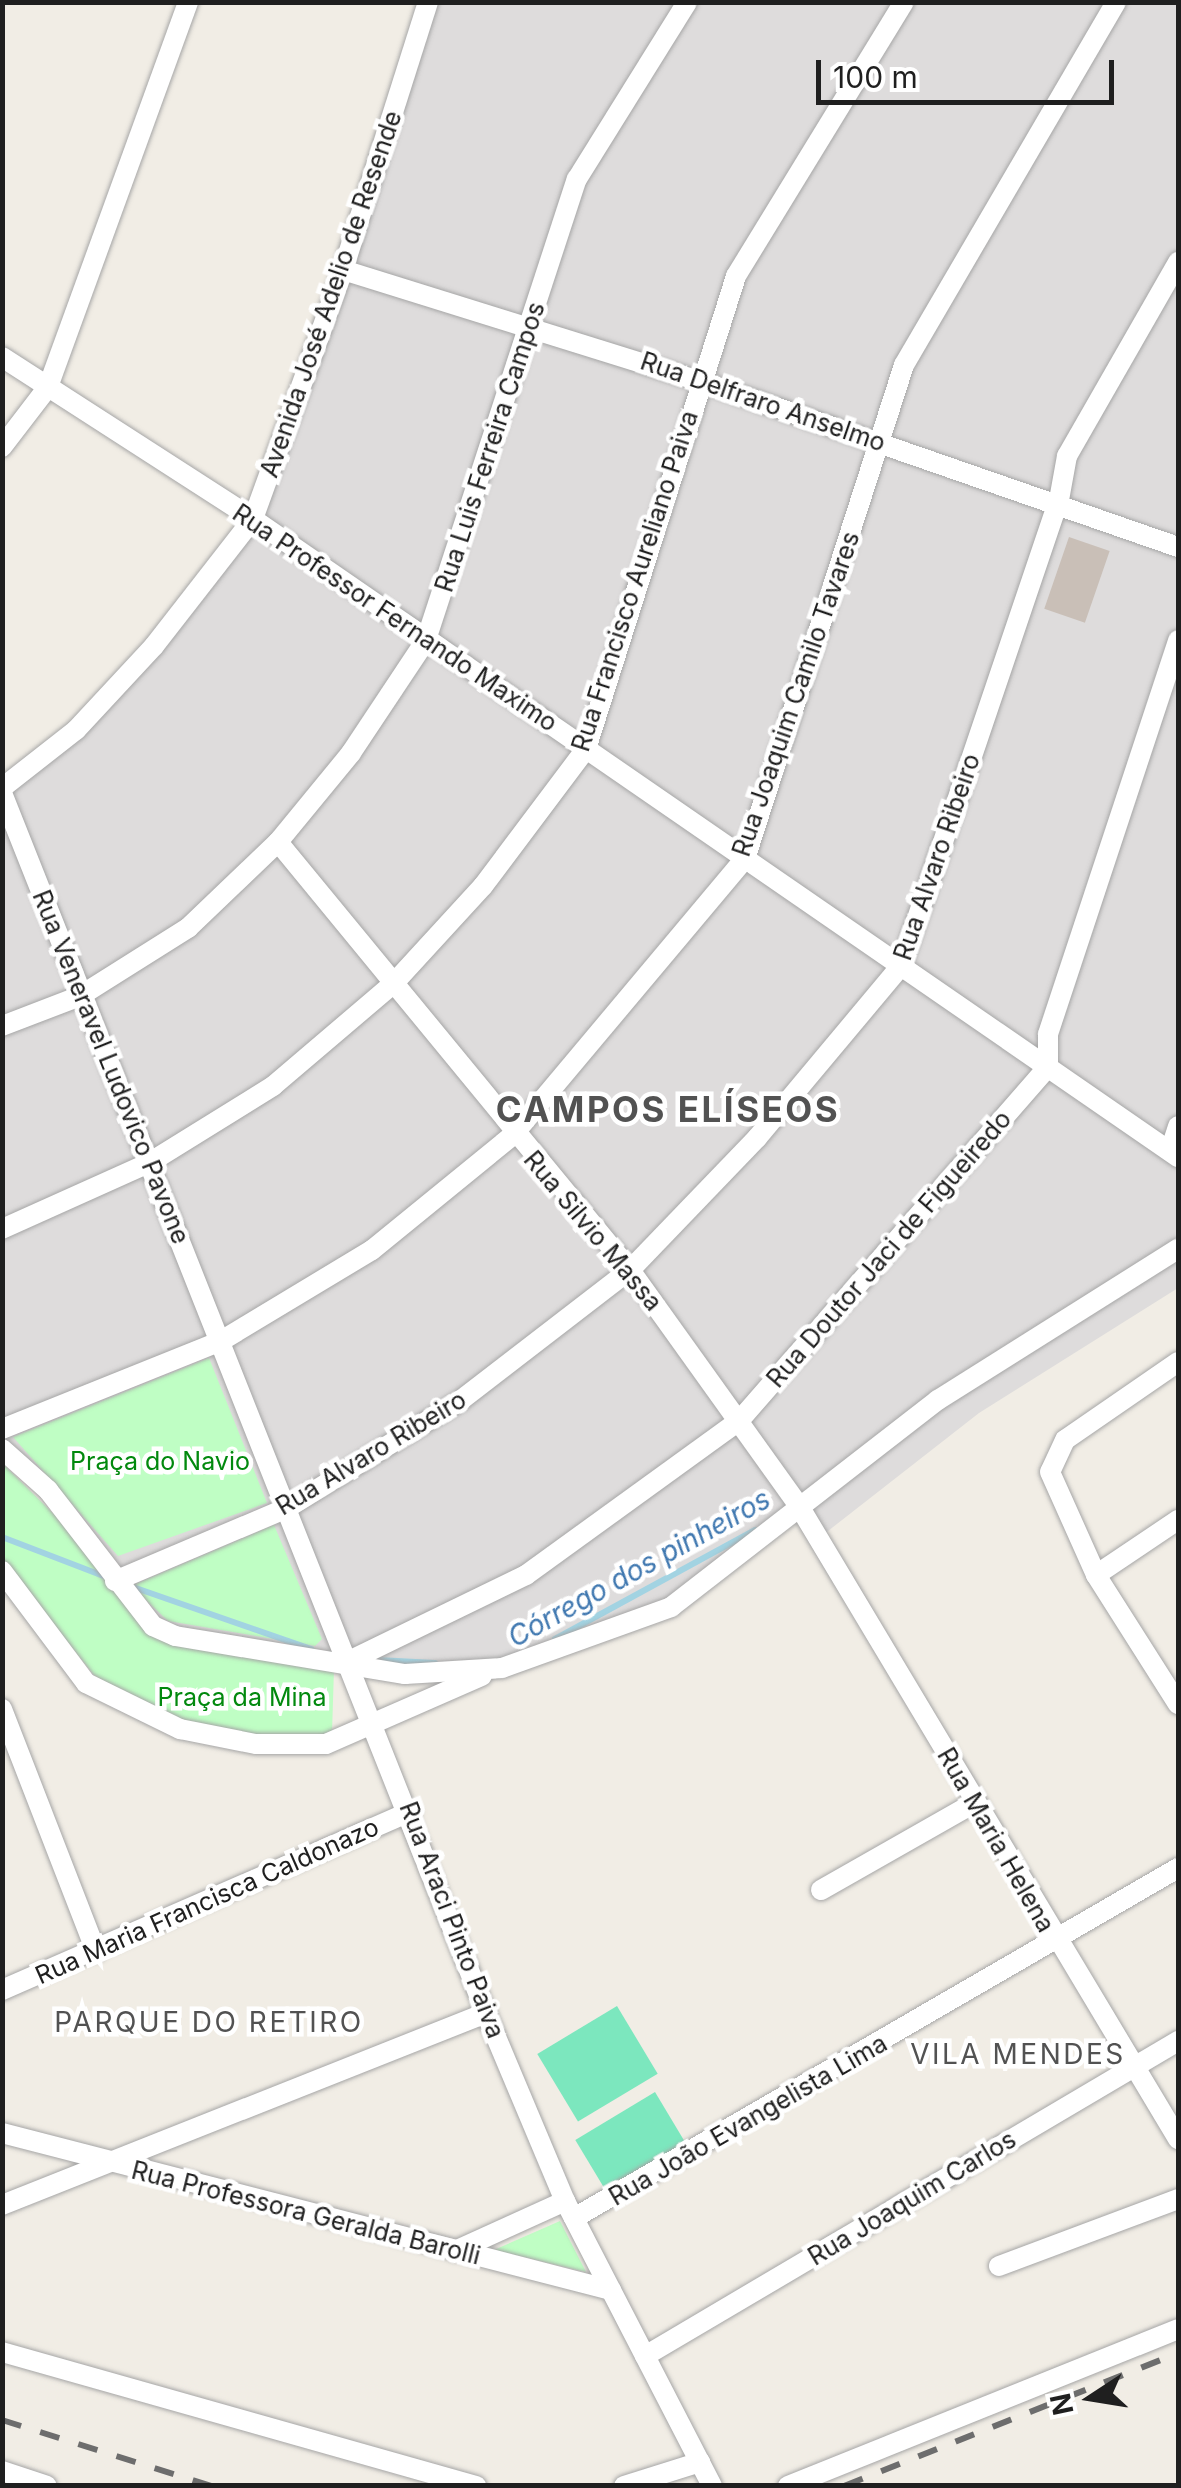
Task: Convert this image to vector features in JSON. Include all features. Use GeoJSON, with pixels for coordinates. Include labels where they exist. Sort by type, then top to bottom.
{"type":"FeatureCollection","features":[{"type":"Feature","properties":{"kind":"street"},"geometry":{"type":"LineString","coordinates":[[2,447],[48,387],[188,2]]}},
{"type":"Feature","properties":{"kind":"street","name":"Avenida José Adelio de Resende"},"geometry":{"type":"LineString","coordinates":[[2,790],[76,730],[154,646],[253,519],[343,270],[428,2]]}},
{"type":"Feature","properties":{"kind":"street","name":"Rua Luis Ferreira Campos"},"geometry":{"type":"LineString","coordinates":[[2,1026],[80,996],[188,928],[278,842],[351,752],[426,640],[577,179],[686,2]]}},
{"type":"Feature","properties":{"kind":"street","name":"Rua Francisco Aureliano Paiva"},"geometry":{"type":"LineString","coordinates":[[2,1228],[150,1163],[272,1086],[394,982],[483,886],[586,749],[736,276],[904,2]]}},
{"type":"Feature","properties":{"kind":"street","name":"Rua Joaquim Camilo Tavares"},"geometry":{"type":"LineString","coordinates":[[2,1430],[221,1341],[372,1250],[513,1135],[746,859],[904,366],[1116,2]]}},
{"type":"Feature","properties":{"kind":"street","name":"Rua Alvaro Ribeiro"},"geometry":{"type":"LineString","coordinates":[[116,1581],[288,1508],[462,1400],[630,1270],[757,1138],[901,966],[1059,500],[1066,456],[1178,262]]}},
{"type":"Feature","properties":{"kind":"street","name":"Rua Delfraro Anselmo"},"geometry":{"type":"LineString","coordinates":[[343,270],[530,325],[700,381],[1059,500],[1178,546]]}},
{"type":"Feature","properties":{"kind":"street","name":"Rua Professor Fernando Maximo"},"geometry":{"type":"LineString","coordinates":[[2,357],[253,519],[1174,1154]]}},
{"type":"Feature","properties":{"kind":"street"},"geometry":{"type":"LineString","coordinates":[[1048,1067],[1048,1034],[1178,640]]}},
{"type":"Feature","properties":{"kind":"street","name":"Rua Veneravel Ludovico Pavone"},"geometry":{"type":"LineString","coordinates":[[2,790],[80,996],[221,1341]]}},
{"type":"Feature","properties":{"kind":"street","name":"Rua Silvio Massa"},"geometry":{"type":"LineString","coordinates":[[278,842],[513,1135],[630,1270],[819,1538]]}},
{"type":"Feature","properties":{"kind":"street","name":"Rua Doutor Jaci de Figueiredo"},"geometry":{"type":"LineString","coordinates":[[347,1662],[526,1575],[740,1421],[1048,1067]]}},
{"type":"Feature","properties":{"kind":"street"},"geometry":{"type":"LineString","coordinates":[[1174,1154],[1178,1126]]}},
{"type":"Feature","properties":{"kind":"street"},"geometry":{"type":"LineString","coordinates":[[2,1571],[86,1682],[180,1729],[256,1744],[326,1744],[372,1720],[502,1668],[672,1607],[938,1400],[1178,1249]]}},
{"type":"Feature","properties":{"kind":"street","name":"Rua Araci Pinto Paiva"},"geometry":{"type":"LineString","coordinates":[[221,1341],[347,1662],[411,1812],[486,2013],[570,2210],[712,2486]]}},
{"type":"Feature","properties":{"kind":"street"},"geometry":{"type":"LineString","coordinates":[[1178,1362],[1065,1440],[1052,1456],[1056,1494],[1096,1575],[1178,1704]]}},
{"type":"Feature","properties":{"kind":"street"},"geometry":{"type":"LineString","coordinates":[[2,1449],[48,1490],[153,1626],[176,1636],[405,1674],[502,1668]]}},
{"type":"Feature","properties":{"kind":"street"},"geometry":{"type":"LineString","coordinates":[[1096,1575],[1178,1520]]}},
{"type":"Feature","properties":{"kind":"street","name":"Rua Maria Helena"},"geometry":{"type":"LineString","coordinates":[[819,1538],[1056,1944],[1178,2139]]}},
{"type":"Feature","properties":{"kind":"street"},"geometry":{"type":"LineString","coordinates":[[2,1709],[96,1952]]}},
{"type":"Feature","properties":{"kind":"street"},"geometry":{"type":"LineString","coordinates":[[821,1890],[974,1803]]}},
{"type":"Feature","properties":{"kind":"street","name":"Rua Maria Francisca Caldonazo"},"geometry":{"type":"LineString","coordinates":[[2,1990],[411,1812]]}},
{"type":"Feature","properties":{"kind":"street","name":"Rua João Evangelista Lima"},"geometry":{"type":"LineString","coordinates":[[455,2251],[570,2210],[1056,1944],[1178,1868]]}},
{"type":"Feature","properties":{"kind":"street"},"geometry":{"type":"LineString","coordinates":[[2,2205],[104,2161],[486,2013]]}},
{"type":"Feature","properties":{"kind":"street","name":"Rua Joaquim Carlos"},"geometry":{"type":"LineString","coordinates":[[646,2356],[1178,2041]]}},
{"type":"Feature","properties":{"kind":"street","name":"Rua Professora Geralda Barolli"},"geometry":{"type":"LineString","coordinates":[[2,2133],[611,2290]]}},
{"type":"Feature","properties":{"kind":"street"},"geometry":{"type":"LineString","coordinates":[[999,2266],[1178,2199]]}},
{"type":"Feature","properties":{"kind":"street"},"geometry":{"type":"LineString","coordinates":[[788,2486],[1178,2329]]}},
{"type":"Feature","properties":{"kind":"street"},"geometry":{"type":"LineString","coordinates":[[2,2352],[476,2486]]}},
{"type":"Feature","properties":{"kind":"street"},"geometry":{"type":"LineString","coordinates":[[624,2486],[700,2462]]}},
{"type":"Feature","properties":{"kind":"street"},"geometry":{"type":"LineString","coordinates":[[2,2471],[48,2486]]}},
{"type":"Feature","properties":{"kind":"shaded area"},"geometry":{"type":"Polygon","coordinates":[[[428,3],[1178,3],[1178,1288],[979,1413],[819,1538],[800,1507],[671,1607],[502,1668],[405,1674],[175,1636],[3,1449],[3,788],[76,730],[253,519],[428,3]]]}},
{"type":"Feature","properties":{"kind":"green space","name":"Praça do Navio"},"geometry":{"type":"Polygon","coordinates":[[[209,1358],[267,1503],[118,1556],[13,1437],[209,1358]]]}},
{"type":"Feature","properties":{"kind":"green space","name":"Praça da Mina"},"geometry":{"type":"Polygon","coordinates":[[[2,1463],[82,1542],[136,1620],[334,1669],[332,1733],[251,1743],[180,1729],[94,1675],[3,1561],[2,1463]]]}},
{"type":"Feature","properties":{"kind":"green space"},"geometry":{"type":"Polygon","coordinates":[[[274,1525],[322,1639],[315,1646],[168,1621],[131,1586],[274,1525]]]}},
{"type":"Feature","properties":{"kind":"green space"},"geometry":{"type":"Polygon","coordinates":[[[617,2006],[658,2074],[578,2122],[537,2054],[617,2006]]]}},
{"type":"Feature","properties":{"kind":"green space"},"geometry":{"type":"Polygon","coordinates":[[[655,2092],[687,2145],[607,2193],[575,2140],[655,2092]]]}},
{"type":"Feature","properties":{"kind":"green space"},"geometry":{"type":"Polygon","coordinates":[[[560,2221],[586,2272],[494,2250],[560,2221]]]}},
{"type":"Feature","properties":{"kind":"building"},"geometry":{"type":"Polygon","coordinates":[[[1069,537],[1110,551],[1085,623],[1044,609],[1069,537]]]}},
{"type":"Feature","properties":{"kind":"waterway","name":"Córrego dos pinheiros"},"geometry":{"type":"LineString","coordinates":[[555,1639],[755,1530]]}},
{"type":"Feature","properties":{"kind":"waterway","name":"Córrego dos pinheiros"},"geometry":{"type":"LineString","coordinates":[[2,1537],[109,1578]]}},
{"type":"Feature","properties":{"kind":"waterway","name":"Córrego dos pinheiros"},"geometry":{"type":"LineString","coordinates":[[130,1586],[311,1649]]}},
{"type":"Feature","properties":{"kind":"waterway","name":"Córrego dos pinheiros"},"geometry":{"type":"LineString","coordinates":[[377,1660],[435,1663]]}},
{"type":"Feature","properties":{"kind":"railway"},"geometry":{"type":"LineString","coordinates":[[844,2486],[1178,2353]]}},
{"type":"Feature","properties":{"kind":"railway"},"geometry":{"type":"LineString","coordinates":[[2,2420],[211,2486]]}},
{"type":"Feature","properties":{"kind":"district","name":"CAMPOS ELÍSEOS"},"geometry":{"type":"Point","coordinates":[668,1109]}},
{"type":"Feature","properties":{"kind":"district","name":"PARQUE DO RETIRO"},"geometry":{"type":"Point","coordinates":[209,2022]}},
{"type":"Feature","properties":{"kind":"district","name":"VILA MENDES"},"geometry":{"type":"Point","coordinates":[1018,2054]}}]}
